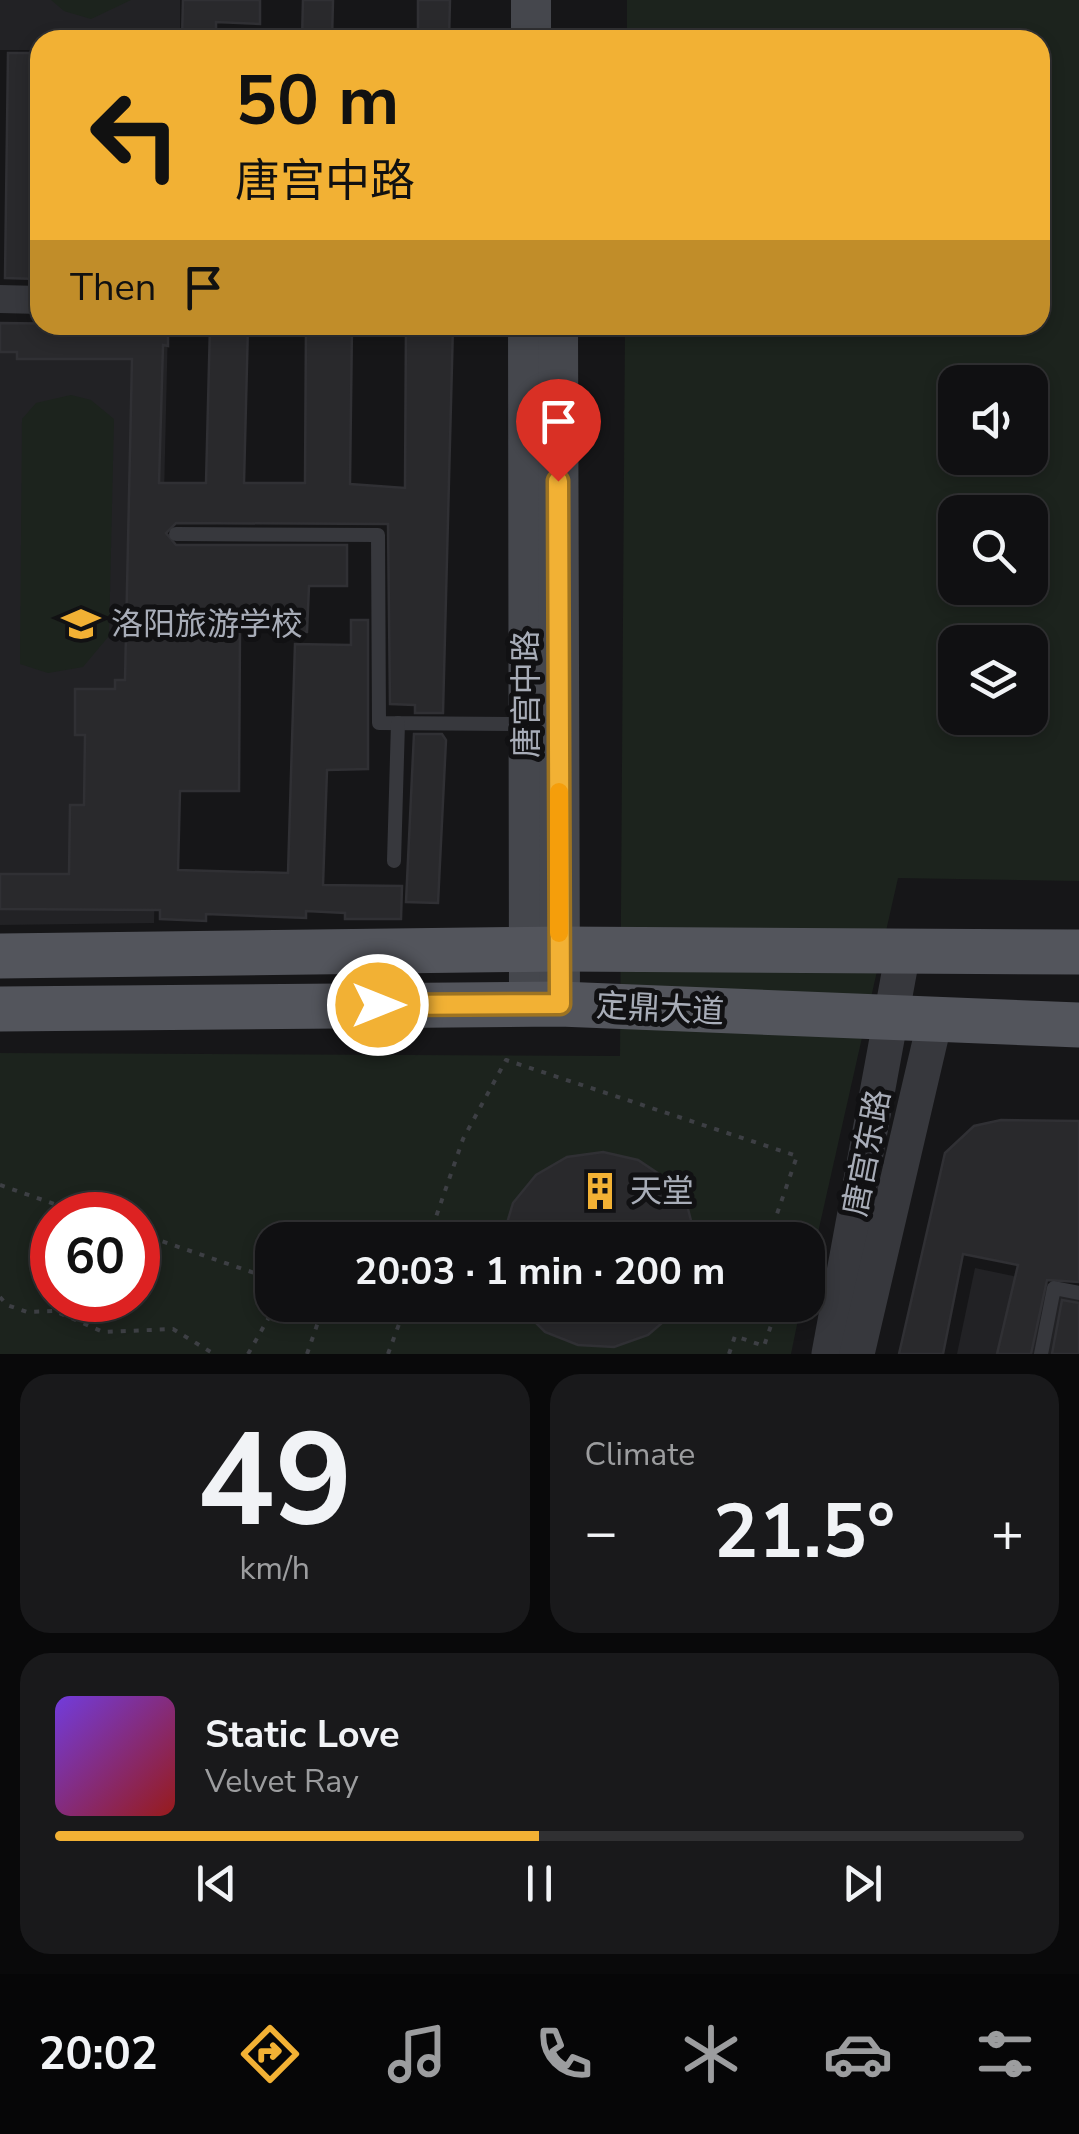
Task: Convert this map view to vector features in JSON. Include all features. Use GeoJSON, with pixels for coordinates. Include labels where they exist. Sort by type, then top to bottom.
{"type":"FeatureCollection","features":[{"type":"Feature","properties":{"kind":"main road"},"geometry":{"type":"LineString","coordinates":[[530,30],[531,0]]}},
{"type":"Feature","properties":{"kind":"main road"},"geometry":{"type":"LineString","coordinates":[[558,0],[558,30]]}},
{"type":"Feature","properties":{"kind":"main road","name":"唐宫中路"},"geometry":{"type":"LineString","coordinates":[[528,335],[525,724],[544,949]]}},
{"type":"Feature","properties":{"kind":"main road","name":"唐宫中路"},"geometry":{"type":"LineString","coordinates":[[544,1004],[558,335]]}},
{"type":"Feature","properties":{"kind":"main road","name":"定鼎大道"},"geometry":{"type":"LineString","coordinates":[[0,956],[544,949],[1079,952]]}},
{"type":"Feature","properties":{"kind":"main road","name":"定鼎大道"},"geometry":{"type":"LineString","coordinates":[[0,1009],[544,1004],[1079,1025]]}},
{"type":"Feature","properties":{"kind":"main road"},"geometry":{"type":"LineString","coordinates":[[914,1020],[1079,1049]]}},
{"type":"Feature","properties":{"kind":"street"},"geometry":{"type":"LineString","coordinates":[[0,300],[30,300]]}},
{"type":"Feature","properties":{"kind":"street","name":"唐宫东路"},"geometry":{"type":"LineString","coordinates":[[857,1354],[914,1020],[903,952]]}},
{"type":"Feature","properties":{"kind":"street","name":"唐宫东路"},"geometry":{"type":"LineString","coordinates":[[829,1354],[914,1020]]}},
{"type":"Feature","properties":{"kind":"lane"},"geometry":{"type":"LineString","coordinates":[[176,534],[378,536],[379,722],[525,724]]}},
{"type":"Feature","properties":{"kind":"lane"},"geometry":{"type":"LineString","coordinates":[[394,861],[398,723]]}},
{"type":"Feature","properties":{"kind":"lane"},"geometry":{"type":"LineString","coordinates":[[1040,1354],[1054,1288],[1079,1293]]}},
{"type":"Feature","properties":{"kind":"path"},"geometry":{"type":"LineString","coordinates":[[434,1222],[463,1139],[506,1060],[797,1156],[774,1222]]}},
{"type":"Feature","properties":{"kind":"path"},"geometry":{"type":"LineString","coordinates":[[0,1185],[30,1195]]}},
{"type":"Feature","properties":{"kind":"path"},"geometry":{"type":"LineString","coordinates":[[160,1240],[255,1273]]}},
{"type":"Feature","properties":{"kind":"path"},"geometry":{"type":"LineString","coordinates":[[0,1297],[7,1305],[27,1312],[55,1311],[103,1332],[173,1329],[214,1354]]}},
{"type":"Feature","properties":{"kind":"path"},"geometry":{"type":"LineString","coordinates":[[248,1354],[266,1322]]}},
{"type":"Feature","properties":{"kind":"path"},"geometry":{"type":"LineString","coordinates":[[308,1354],[318,1322]]}},
{"type":"Feature","properties":{"kind":"path"},"geometry":{"type":"LineString","coordinates":[[388,1354],[400,1322]]}},
{"type":"Feature","properties":{"kind":"path"},"geometry":{"type":"LineString","coordinates":[[729,1354],[736,1336],[764,1346],[772,1322]]}},
{"type":"Feature","properties":{"kind":"shaded area"},"geometry":{"type":"Polygon","coordinates":[[[0,0],[180,0],[180,30],[30,30],[30,50],[0,50],[0,0]]]}},
{"type":"Feature","properties":{"kind":"shaded area"},"geometry":{"type":"Polygon","coordinates":[[[51,0],[131,0],[91,19],[64,11],[51,0]]]}},
{"type":"Feature","properties":{"kind":"shaded area"},"geometry":{"type":"Polygon","coordinates":[[[627,0],[1079,0],[1079,881],[898,878],[820,1222],[255,1222],[255,1322],[798,1322],[791,1354],[0,1354],[0,1053],[620,1056],[625,335],[1050,335],[1050,30],[627,30],[627,0]]]}},
{"type":"Feature","properties":{"kind":"shaded area","name":"洛阳旅游学校"},"geometry":{"type":"Polygon","coordinates":[[[0,323],[30,323],[30,335],[168,335],[154,923],[0,925],[0,323]]]}},
{"type":"Feature","properties":{"kind":"shaded area"},"geometry":{"type":"Polygon","coordinates":[[[71,395],[91,400],[114,419],[109,636],[83,667],[48,673],[20,664],[22,419],[36,403],[71,395]]]}},
{"type":"Feature","properties":{"kind":"shaded area"},"geometry":{"type":"Polygon","coordinates":[[[975,1268],[1079,1290],[1079,1354],[957,1354],[975,1268]]]}},
{"type":"Feature","properties":{"kind":"building"},"geometry":{"type":"Polygon","coordinates":[[[183,0],[260,0],[260,24],[216,22],[216,30],[182,30],[183,0]]]}},
{"type":"Feature","properties":{"kind":"building"},"geometry":{"type":"Polygon","coordinates":[[[303,0],[333,0],[332,30],[302,30],[303,0]]]}},
{"type":"Feature","properties":{"kind":"building"},"geometry":{"type":"Polygon","coordinates":[[[418,0],[450,0],[449,30],[418,30],[418,0]]]}},
{"type":"Feature","properties":{"kind":"building"},"geometry":{"type":"Polygon","coordinates":[[[8,53],[30,53],[30,279],[5,278],[8,53]]]}},
{"type":"Feature","properties":{"kind":"building"},"geometry":{"type":"Polygon","coordinates":[[[0,323],[30,323],[30,335],[168,335],[168,346],[163,345],[159,483],[206,483],[210,335],[248,335],[244,483],[305,483],[306,335],[352,335],[350,484],[405,488],[406,335],[453,335],[443,713],[415,713],[415,705],[390,704],[388,524],[176,523],[166,533],[176,545],[347,545],[347,586],[309,586],[307,632],[240,630],[239,791],[180,791],[178,870],[288,873],[295,644],[351,645],[351,620],[368,620],[368,769],[327,770],[323,885],[402,886],[401,919],[345,919],[345,913],[306,911],[306,918],[206,914],[206,921],[160,919],[160,910],[0,909],[0,874],[69,874],[70,805],[84,805],[85,735],[75,735],[75,689],[115,689],[115,680],[125,680],[132,359],[17,359],[17,352],[0,352],[0,323]]]}},
{"type":"Feature","properties":{"kind":"building"},"geometry":{"type":"Polygon","coordinates":[[[414,734],[442,734],[446,740],[438,903],[406,902],[414,734]]]}},
{"type":"Feature","properties":{"kind":"building"},"geometry":{"type":"Polygon","coordinates":[[[1001,1120],[1079,1121],[1079,1282],[1047,1280],[1031,1354],[997,1354],[1018,1265],[963,1254],[943,1354],[899,1354],[945,1153],[974,1126],[1001,1120]]]}},
{"type":"Feature","properties":{"kind":"building","name":"天堂"},"geometry":{"type":"Polygon","coordinates":[[[603,1152],[638,1160],[668,1180],[688,1209],[691,1222],[507,1222],[513,1203],[536,1175],[567,1157],[603,1152]]]}},
{"type":"Feature","properties":{"kind":"building"},"geometry":{"type":"Polygon","coordinates":[[[1062,1300],[1079,1303],[1079,1354],[1052,1354],[1062,1300]]]}},
{"type":"Feature","properties":{"kind":"building"},"geometry":{"type":"Polygon","coordinates":[[[535,1322],[663,1322],[648,1335],[614,1347],[578,1345],[545,1332],[535,1322]]]}},
{"type":"Feature","properties":{"kind":"slow traffic"},"geometry":{"type":"LineString","coordinates":[[559,792],[559,933]]}},
{"type":"Feature","properties":{"kind":"place","name":"洛阳旅游学校"},"geometry":{"type":"Point","coordinates":[81,624]}},
{"type":"Feature","properties":{"kind":"place","name":"天堂"},"geometry":{"type":"Point","coordinates":[600,1191]}},
{"type":"Feature","properties":{"kind":"route"},"geometry":{"type":"LineString","coordinates":[[378,1005],[560,1004],[558,481]]}}]}
